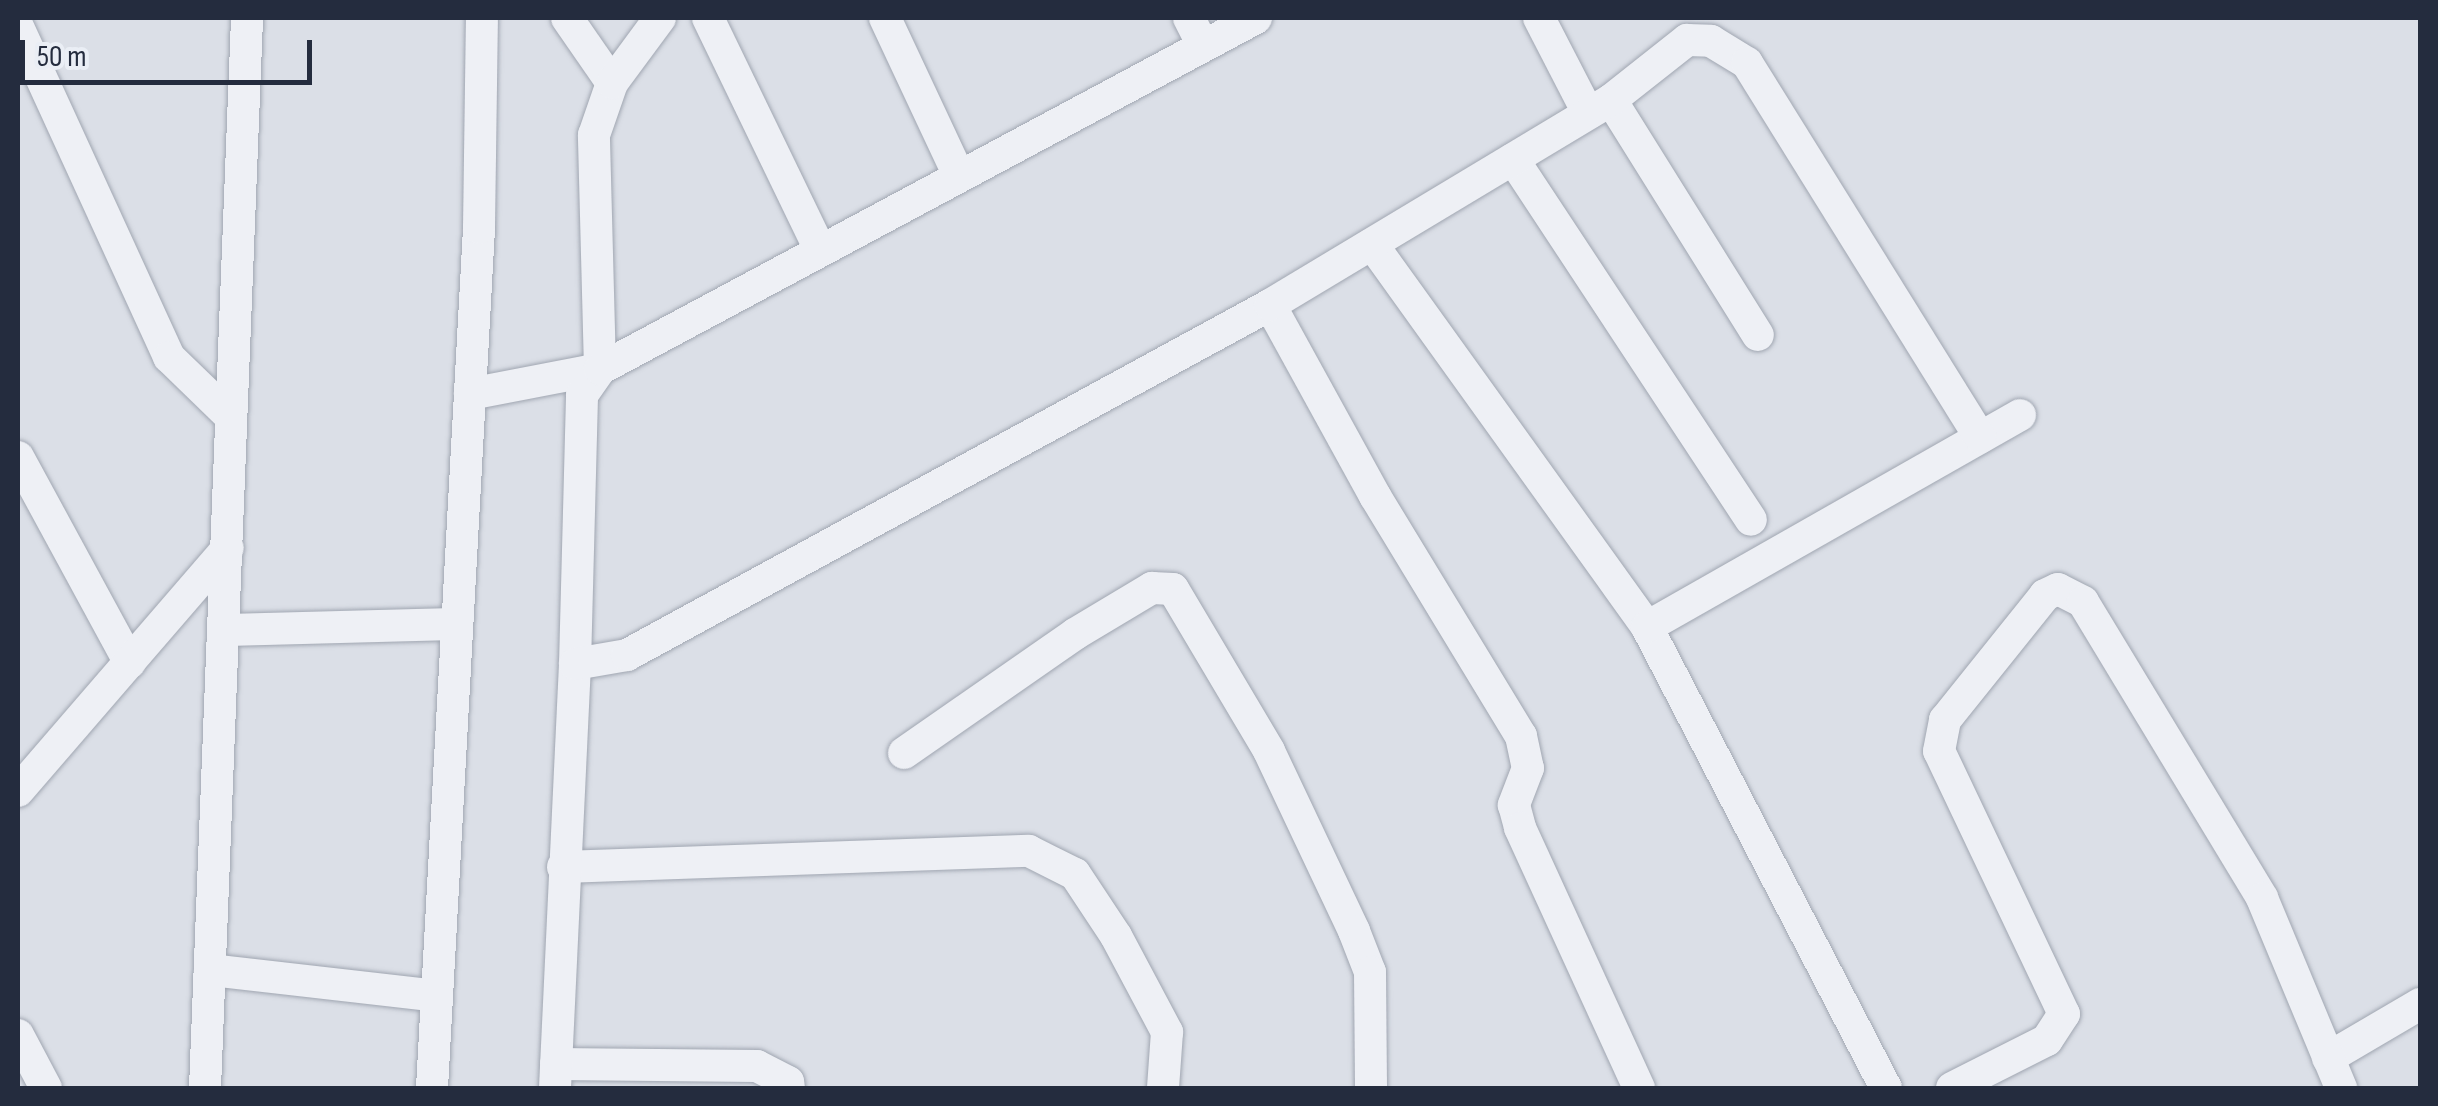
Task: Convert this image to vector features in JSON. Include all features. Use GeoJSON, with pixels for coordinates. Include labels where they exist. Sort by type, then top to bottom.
{"type":"FeatureCollection","features":[{"type":"Feature","properties":{"kind":"street"},"geometry":{"type":"LineString","coordinates":[[205,1088],[246,18]]}},
{"type":"Feature","properties":{"kind":"street"},"geometry":{"type":"LineString","coordinates":[[432,1088],[470,394],[482,18]]}},
{"type":"Feature","properties":{"kind":"street"},"geometry":{"type":"LineString","coordinates":[[567,18],[612,83]]}},
{"type":"Feature","properties":{"kind":"street"},"geometry":{"type":"LineString","coordinates":[[660,18],[612,83],[594,135],[600,369],[582,395],[556,1076],[757,1066],[788,1082],[790,1088]]}},
{"type":"Feature","properties":{"kind":"street"},"geometry":{"type":"LineString","coordinates":[[708,18],[820,250]]}},
{"type":"Feature","properties":{"kind":"street"},"geometry":{"type":"LineString","coordinates":[[884,18],[959,176]]}},
{"type":"Feature","properties":{"kind":"street"},"geometry":{"type":"LineString","coordinates":[[470,394],[600,369],[959,176],[1196,32],[1256,18]]}},
{"type":"Feature","properties":{"kind":"street"},"geometry":{"type":"LineString","coordinates":[[1539,18],[1758,335]]}},
{"type":"Feature","properties":{"kind":"street"},"geometry":{"type":"LineString","coordinates":[[18,27],[169,357],[231,416]]}},
{"type":"Feature","properties":{"kind":"street"},"geometry":{"type":"LineString","coordinates":[[574,664],[627,655],[1270,305],[1600,107],[1688,40],[1712,41],[1747,63],[1980,436]]}},
{"type":"Feature","properties":{"kind":"street"},"geometry":{"type":"LineString","coordinates":[[1513,159],[1751,520]]}},
{"type":"Feature","properties":{"kind":"street"},"geometry":{"type":"LineString","coordinates":[[1372,244],[1647,627],[1886,1088]]}},
{"type":"Feature","properties":{"kind":"street"},"geometry":{"type":"LineString","coordinates":[[1270,305],[1375,496],[1521,736],[1528,768],[1514,805],[1520,828],[1639,1088]]}},
{"type":"Feature","properties":{"kind":"street"},"geometry":{"type":"LineString","coordinates":[[1647,627],[2020,415]]}},
{"type":"Feature","properties":{"kind":"street"},"geometry":{"type":"LineString","coordinates":[[18,457],[130,664]]}},
{"type":"Feature","properties":{"kind":"street"},"geometry":{"type":"LineString","coordinates":[[18,792],[228,548]]}},
{"type":"Feature","properties":{"kind":"street"},"geometry":{"type":"LineString","coordinates":[[904,753],[1075,634],[1152,588],[1173,589],[1269,751],[1360,944],[1370,972],[1371,1088]]}},
{"type":"Feature","properties":{"kind":"street"},"geometry":{"type":"LineString","coordinates":[[1952,1088],[2047,1040],[2064,1014],[1939,751],[1945,720],[2046,596],[2058,589],[2083,602],[2262,898],[2334,1074],[2420,1004]]}},
{"type":"Feature","properties":{"kind":"street"},"geometry":{"type":"LineString","coordinates":[[224,630],[457,624]]}},
{"type":"Feature","properties":{"kind":"street"},"geometry":{"type":"LineString","coordinates":[[563,867],[1029,851],[1075,874],[1116,936],[1167,1032],[1164,1088]]}},
{"type":"Feature","properties":{"kind":"street"},"geometry":{"type":"LineString","coordinates":[[210,970],[437,996]]}},
{"type":"Feature","properties":{"kind":"street"},"geometry":{"type":"LineString","coordinates":[[18,1034],[46,1088]]}}]}
